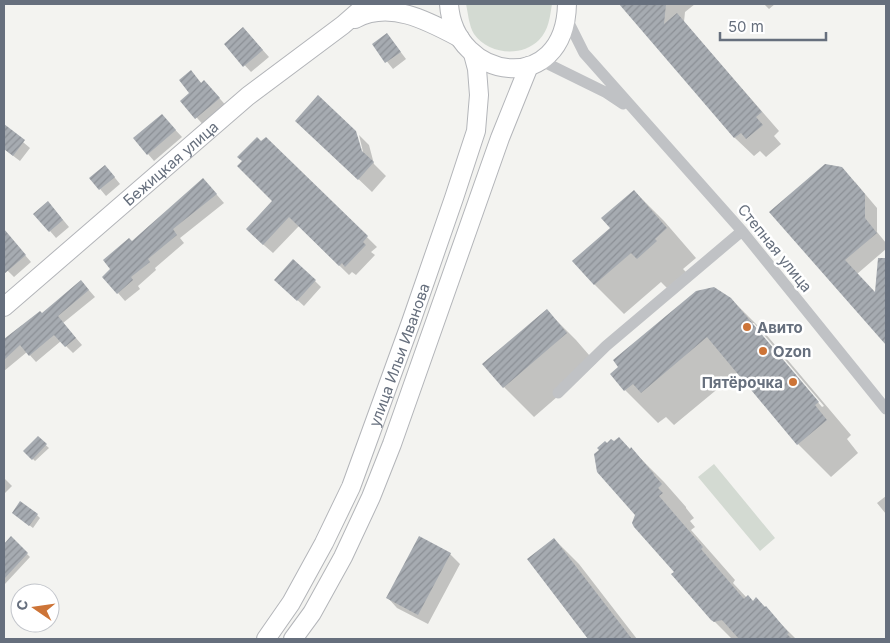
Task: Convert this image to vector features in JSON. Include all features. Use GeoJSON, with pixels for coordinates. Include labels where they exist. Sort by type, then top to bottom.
{"type":"FeatureCollection","features":[{"type":"Feature","properties":{"kind":"main road"},"geometry":{"type":"LineString","coordinates":[[343,25],[367,4]]}},
{"type":"Feature","properties":{"kind":"main road"},"geometry":{"type":"LineString","coordinates":[[449,4],[452,20],[460,38],[473,54],[492,64],[506,67],[520,68],[536,64]]}},
{"type":"Feature","properties":{"kind":"main road"},"geometry":{"type":"LineString","coordinates":[[343,25],[363,14],[389,10],[409,15],[460,38]]}},
{"type":"Feature","properties":{"kind":"main road","name":"улица Ильи Иванова"},"geometry":{"type":"LineString","coordinates":[[293,639],[312,613],[343,557],[371,497],[392,444],[500,138],[536,64],[550,53],[559,41],[567,11]]}},
{"type":"Feature","properties":{"kind":"main road","name":"Бежицкая улица"},"geometry":{"type":"LineString","coordinates":[[4,307],[248,96],[343,25]]}},
{"type":"Feature","properties":{"kind":"main road","name":"улица Ильи Иванова"},"geometry":{"type":"LineString","coordinates":[[266,639],[291,603],[324,543],[351,487],[407,331],[476,130],[479,95],[477,69],[473,54]]}},
{"type":"Feature","properties":{"kind":"street","name":"Степная улица"},"geometry":{"type":"LineString","coordinates":[[567,11],[584,53],[742,231],[886,409]]}},
{"type":"Feature","properties":{"kind":"street"},"geometry":{"type":"LineString","coordinates":[[536,64],[605,92],[635,111]]}},
{"type":"Feature","properties":{"kind":"street"},"geometry":{"type":"LineString","coordinates":[[558,393],[606,346],[742,231]]}},
{"type":"Feature","properties":{"kind":"shaded area"},"geometry":{"type":"Polygon","coordinates":[[[466,4],[552,4],[545,32],[539,40],[532,46],[523,49],[505,51],[488,46],[474,34],[466,4]]]}},
{"type":"Feature","properties":{"kind":"shaded area"},"geometry":{"type":"Polygon","coordinates":[[[714,464],[775,538],[760,551],[698,477],[714,464]]]}},
{"type":"Feature","properties":{"kind":"building"},"geometry":{"type":"Polygon","coordinates":[[[619,4],[666,4],[664,24],[677,13],[762,112],[756,117],[763,125],[746,139],[741,133],[734,138],[619,4]]]}},
{"type":"Feature","properties":{"kind":"building"},"geometry":{"type":"Polygon","coordinates":[[[243,27],[263,50],[243,67],[224,44],[243,27]]]}},
{"type":"Feature","properties":{"kind":"building"},"geometry":{"type":"Polygon","coordinates":[[[387,33],[401,52],[385,63],[372,44],[387,33]]]}},
{"type":"Feature","properties":{"kind":"building"},"geometry":{"type":"Polygon","coordinates":[[[191,70],[201,83],[204,80],[220,98],[195,119],[180,101],[189,93],[179,80],[191,70]]]}},
{"type":"Feature","properties":{"kind":"building"},"geometry":{"type":"Polygon","coordinates":[[[318,95],[356,131],[362,151],[374,162],[358,180],[295,121],[318,95]]]}},
{"type":"Feature","properties":{"kind":"building"},"geometry":{"type":"Polygon","coordinates":[[[162,114],[176,130],[147,155],[133,138],[162,114]]]}},
{"type":"Feature","properties":{"kind":"building"},"geometry":{"type":"Polygon","coordinates":[[[4,124],[25,140],[13,156],[4,149],[4,124]]]}},
{"type":"Feature","properties":{"kind":"building"},"geometry":{"type":"Polygon","coordinates":[[[257,137],[261,141],[266,137],[368,236],[363,242],[366,245],[345,267],[342,263],[339,266],[289,217],[263,245],[246,229],[272,201],[237,166],[242,161],[237,157],[257,137]]]}},
{"type":"Feature","properties":{"kind":"building"},"geometry":{"type":"Polygon","coordinates":[[[825,164],[842,167],[865,194],[865,218],[877,233],[845,260],[875,292],[878,258],[886,258],[886,345],[769,212],[825,164]]]}},
{"type":"Feature","properties":{"kind":"building"},"geometry":{"type":"Polygon","coordinates":[[[105,165],[115,177],[99,190],[89,178],[105,165]]]}},
{"type":"Feature","properties":{"kind":"building"},"geometry":{"type":"Polygon","coordinates":[[[203,178],[217,194],[173,229],[177,235],[148,259],[150,262],[131,277],[133,280],[117,294],[102,277],[110,269],[103,260],[129,238],[132,241],[203,178]]]}},
{"type":"Feature","properties":{"kind":"building"},"geometry":{"type":"Polygon","coordinates":[[[634,190],[667,228],[655,239],[657,241],[637,259],[631,253],[594,285],[572,261],[610,228],[601,218],[634,190]]]}},
{"type":"Feature","properties":{"kind":"building"},"geometry":{"type":"Polygon","coordinates":[[[48,201],[63,220],[49,232],[33,214],[48,201]]]}},
{"type":"Feature","properties":{"kind":"building"},"geometry":{"type":"Polygon","coordinates":[[[4,229],[26,255],[4,274],[4,229]]]}},
{"type":"Feature","properties":{"kind":"building"},"geometry":{"type":"Polygon","coordinates":[[[293,259],[316,280],[297,301],[274,280],[293,259]]]}},
{"type":"Feature","properties":{"kind":"building"},"geometry":{"type":"Polygon","coordinates":[[[81,280],[89,290],[58,316],[76,338],[65,347],[54,335],[29,356],[20,345],[4,360],[4,339],[40,311],[42,313],[81,280]]]}},
{"type":"Feature","properties":{"kind":"building"},"geometry":{"type":"Polygon","coordinates":[[[714,287],[731,298],[819,402],[815,405],[827,420],[797,445],[707,337],[641,393],[633,384],[624,391],[610,374],[618,367],[613,360],[696,291],[714,287]]]}},
{"type":"Feature","properties":{"kind":"building"},"geometry":{"type":"Polygon","coordinates":[[[547,309],[567,333],[503,388],[482,364],[547,309]]]}},
{"type":"Feature","properties":{"kind":"building"},"geometry":{"type":"Polygon","coordinates":[[[38,436],[47,444],[32,460],[23,451],[38,436]]]}},
{"type":"Feature","properties":{"kind":"building"},"geometry":{"type":"Polygon","coordinates":[[[619,437],[630,449],[631,447],[662,484],[658,488],[663,493],[659,496],[703,547],[701,549],[744,599],[748,595],[753,601],[756,597],[766,606],[792,639],[739,639],[722,620],[714,622],[711,620],[671,574],[674,572],[634,527],[632,523],[635,515],[597,472],[594,454],[599,450],[597,448],[605,441],[607,443],[611,439],[614,441],[619,437]]]}},
{"type":"Feature","properties":{"kind":"building"},"geometry":{"type":"Polygon","coordinates":[[[20,501],[38,514],[29,526],[12,513],[20,501]]]}},
{"type":"Feature","properties":{"kind":"building"},"geometry":{"type":"Polygon","coordinates":[[[11,536],[28,553],[4,579],[4,544],[11,536]]]}},
{"type":"Feature","properties":{"kind":"building"},"geometry":{"type":"Polygon","coordinates":[[[419,536],[451,553],[418,615],[386,598],[419,536]]]}},
{"type":"Feature","properties":{"kind":"building"},"geometry":{"type":"Polygon","coordinates":[[[554,538],[632,639],[588,639],[527,559],[554,538]]]}},
{"type":"Feature","properties":{"kind":"place","name":"Авито"},"geometry":{"type":"Point","coordinates":[747,327]}},
{"type":"Feature","properties":{"kind":"place","name":"Ozon"},"geometry":{"type":"Point","coordinates":[763,351]}},
{"type":"Feature","properties":{"kind":"place","name":"Пятёрочка"},"geometry":{"type":"Point","coordinates":[793,382]}}]}
